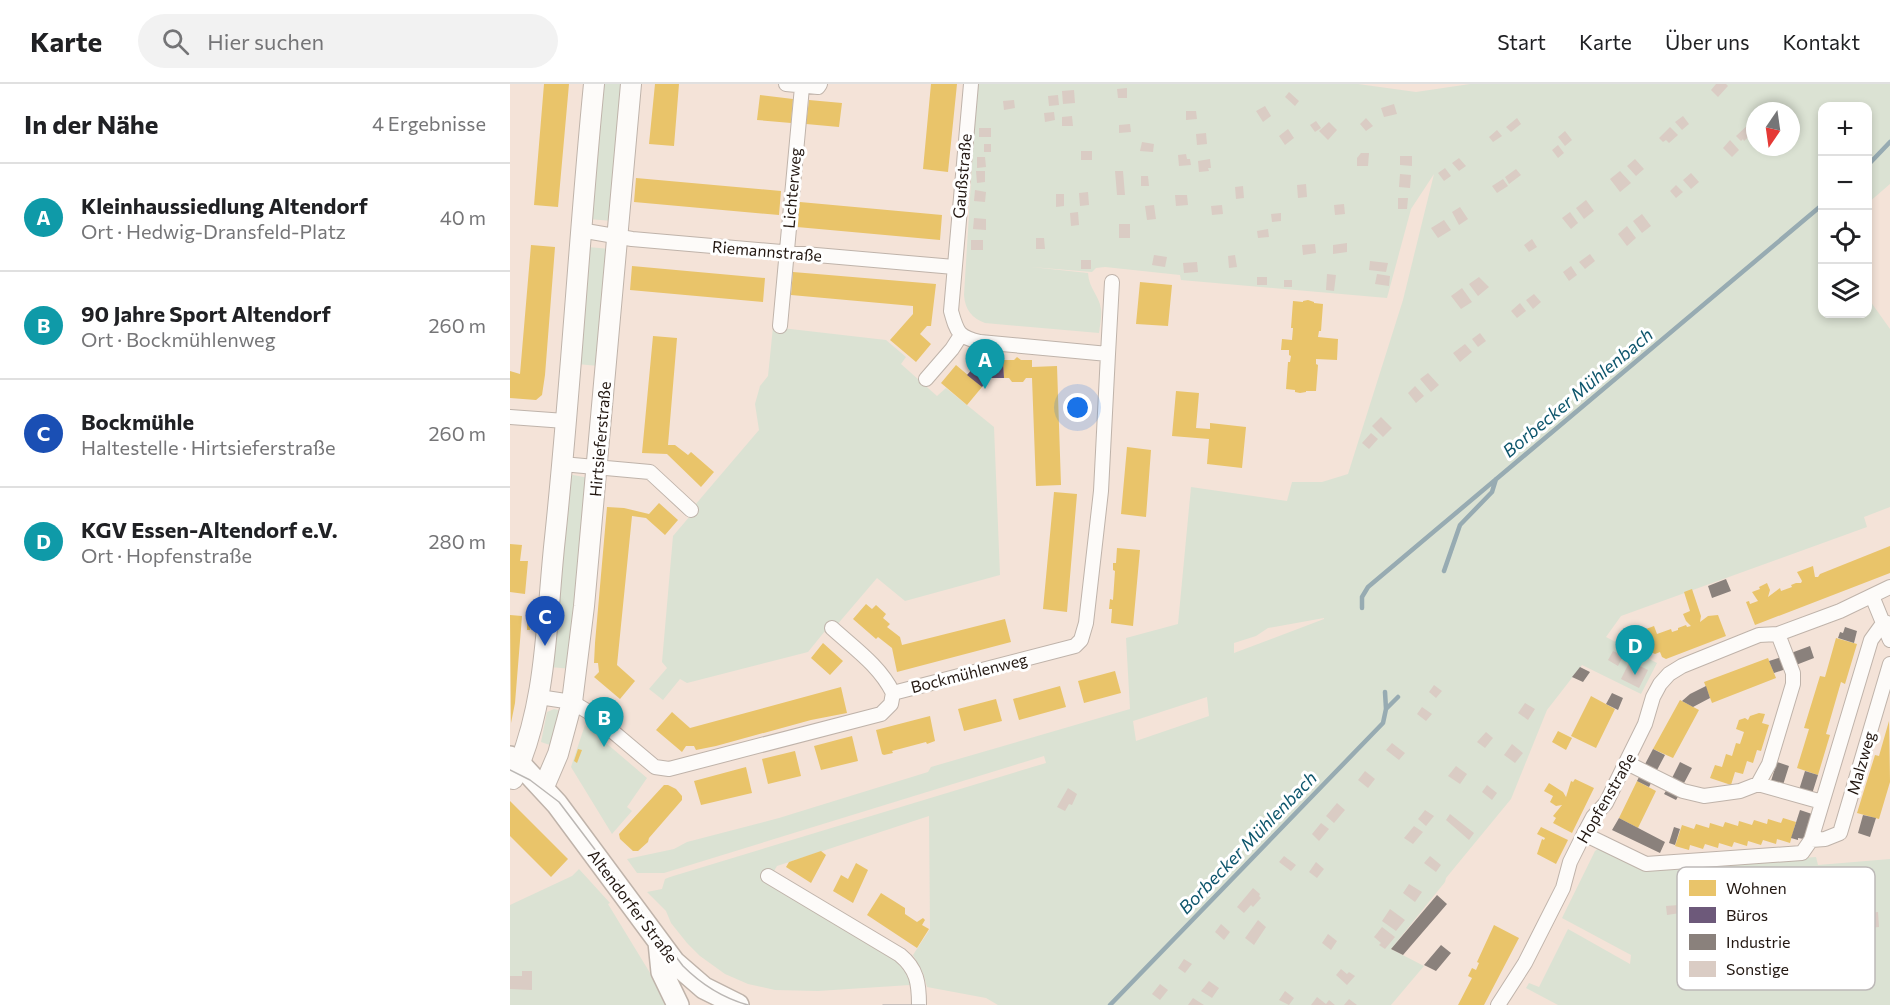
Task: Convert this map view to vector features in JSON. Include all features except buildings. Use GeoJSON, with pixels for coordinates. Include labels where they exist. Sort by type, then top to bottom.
{"type":"FeatureCollection","features":[{"type":"Feature","properties":{"kind":"main road"},"geometry":{"type":"LineString","coordinates":[[513,769],[531,736],[538,696],[566,421],[580,230],[594,84]]}},
{"type":"Feature","properties":{"kind":"main road","name":"Hirtsieferstraße"},"geometry":{"type":"LineString","coordinates":[[543,789],[558,754],[572,702],[584,606],[631,84]]}},
{"type":"Feature","properties":{"kind":"main road","name":"Altendorfer Straße"},"geometry":{"type":"LineString","coordinates":[[513,769],[543,789],[557,804],[682,971],[715,1000],[738,1005]]}},
{"type":"Feature","properties":{"kind":"main road"},"geometry":{"type":"LineString","coordinates":[[659,942],[662,972],[678,1005]]}},
{"type":"Feature","properties":{"kind":"street"},"geometry":{"type":"LineString","coordinates":[[786,84],[802,87],[818,87],[820,84]]}},
{"type":"Feature","properties":{"kind":"street","name":"Gaußstraße"},"geometry":{"type":"LineString","coordinates":[[961,335],[951,311],[971,84]]}},
{"type":"Feature","properties":{"kind":"street","name":"Lichterweg"},"geometry":{"type":"LineString","coordinates":[[780,326],[802,87]]}},
{"type":"Feature","properties":{"kind":"street","name":"Riemannstraße"},"geometry":{"type":"LineString","coordinates":[[580,230],[632,239],[954,267]]}},
{"type":"Feature","properties":{"kind":"street","name":"Bockmühlenweg"},"geometry":{"type":"LineString","coordinates":[[538,696],[572,702],[592,714],[655,767],[669,770],[881,714],[891,704],[893,693],[1075,646],[1081,640],[1086,623],[1101,491],[1112,282]]}},
{"type":"Feature","properties":{"kind":"street"},"geometry":{"type":"LineString","coordinates":[[926,380],[961,335],[980,342],[1108,354]]}},
{"type":"Feature","properties":{"kind":"street"},"geometry":{"type":"LineString","coordinates":[[510,417],[566,421]]}},
{"type":"Feature","properties":{"kind":"street"},"geometry":{"type":"LineString","coordinates":[[562,464],[650,472],[692,510]]}},
{"type":"Feature","properties":{"kind":"street","name":"Hopfenstraße"},"geometry":{"type":"LineString","coordinates":[[1498,1005],[1525,963],[1563,888],[1570,862],[1593,817],[1606,803],[1645,724],[1653,697],[1669,674],[1682,666],[1759,635],[1778,634],[1840,611],[1890,587]]}},
{"type":"Feature","properties":{"kind":"street"},"geometry":{"type":"LineString","coordinates":[[1872,596],[1887,623],[1890,640]]}},
{"type":"Feature","properties":{"kind":"street","name":"Malzweg"},"geometry":{"type":"LineString","coordinates":[[1584,834],[1646,864],[1802,853],[1811,840],[1871,640],[1887,623]]}},
{"type":"Feature","properties":{"kind":"street"},"geometry":{"type":"LineString","coordinates":[[832,628],[876,668],[893,693]]}},
{"type":"Feature","properties":{"kind":"street"},"geometry":{"type":"LineString","coordinates":[[1627,763],[1683,791],[1704,796],[1740,791],[1758,784],[1769,764],[1793,684],[1793,673],[1778,634]]}},
{"type":"Feature","properties":{"kind":"street","name":"Malzweg"},"geometry":{"type":"LineString","coordinates":[[1811,840],[1825,839],[1840,833],[1890,664]]}},
{"type":"Feature","properties":{"kind":"street","name":"Malzweg"},"geometry":{"type":"LineString","coordinates":[[1758,784],[1822,802]]}},
{"type":"Feature","properties":{"kind":"street"},"geometry":{"type":"LineString","coordinates":[[768,876],[900,955],[907,961],[916,976],[919,1005]]}},
{"type":"Feature","properties":{"kind":"green space"},"geometry":{"type":"Polygon","coordinates":[[[601,84],[624,84],[612,221],[589,219],[601,84]]]}},
{"type":"Feature","properties":{"kind":"green space"},"geometry":{"type":"Polygon","coordinates":[[[977,84],[1358,84],[1416,92],[1470,84],[1890,84],[1890,184],[1872,200],[1872,102],[1818,102],[1818,318],[1872,318],[1872,304],[1890,329],[1890,507],[1864,517],[1867,527],[1621,616],[1606,637],[1657,663],[1641,694],[1582,665],[1547,710],[1511,799],[1391,949],[1424,966],[1391,1005],[998,1005],[986,998],[927,987],[923,973],[913,955],[930,929],[929,816],[777,866],[767,883],[898,961],[907,973],[910,985],[818,991],[775,990],[748,984],[725,974],[700,956],[671,923],[666,911],[647,892],[662,889],[665,879],[670,877],[1046,763],[1044,756],[664,873],[637,873],[627,859],[674,849],[687,842],[779,818],[928,772],[931,767],[1130,709],[1126,638],[1178,624],[1191,487],[1287,501],[1292,482],[1322,482],[1348,474],[1403,300],[1434,174],[1411,209],[1387,298],[1181,280],[1180,275],[1105,267],[1096,268],[1092,272],[1031,267],[1088,273],[1101,309],[1099,333],[985,323],[976,319],[966,305],[964,295],[977,84]],[[1324,619],[1268,628],[1256,636],[1234,643],[1234,653],[1324,619]],[[1207,697],[1133,721],[1136,741],[1209,716],[1207,697]]]}},
{"type":"Feature","properties":{"kind":"green space"},"geometry":{"type":"Polygon","coordinates":[[[588,247],[610,249],[599,366],[577,364],[588,247]]]}},
{"type":"Feature","properties":{"kind":"green space"},"geometry":{"type":"Polygon","coordinates":[[[773,327],[886,340],[906,357],[901,364],[937,396],[946,388],[994,427],[1000,575],[905,601],[877,578],[836,626],[825,631],[808,652],[687,683],[680,679],[663,700],[649,689],[667,668],[662,662],[673,536],[690,516],[695,505],[759,430],[755,404],[760,386],[768,376],[773,327]]]}},
{"type":"Feature","properties":{"kind":"green space"},"geometry":{"type":"Polygon","coordinates":[[[568,474],[589,478],[572,669],[550,667],[568,474]]]}},
{"type":"Feature","properties":{"kind":"green space"},"geometry":{"type":"Polygon","coordinates":[[[554,709],[563,715],[550,745],[541,742],[547,712],[554,709]]]}},
{"type":"Feature","properties":{"kind":"green space"},"geometry":{"type":"Polygon","coordinates":[[[585,725],[647,778],[627,807],[632,811],[612,834],[571,767],[585,725]]]}},
{"type":"Feature","properties":{"kind":"green space"},"geometry":{"type":"Polygon","coordinates":[[[1599,848],[1645,869],[1816,857],[1818,865],[1890,859],[1890,1005],[1558,1005],[1526,988],[1529,983],[1539,987],[1568,929],[1630,964],[1631,955],[1562,918],[1595,851],[1599,848]]]}},
{"type":"Feature","properties":{"kind":"green space"},"geometry":{"type":"Polygon","coordinates":[[[579,869],[610,903],[608,904],[658,986],[667,1005],[510,1005],[510,905],[572,876],[579,869]]]}},
{"type":"Feature","properties":{"kind":"waterway","name":"Borbecker Mühlenbach"},"geometry":{"type":"LineString","coordinates":[[1872,161],[1890,142]]}},
{"type":"Feature","properties":{"kind":"waterway","name":"Borbecker Mühlenbach"},"geometry":{"type":"LineString","coordinates":[[1362,608],[1362,597],[1368,587],[1818,208]]}},
{"type":"Feature","properties":{"kind":"waterway"},"geometry":{"type":"LineString","coordinates":[[1444,571],[1460,525],[1492,492],[1496,479]]}},
{"type":"Feature","properties":{"kind":"waterway","name":"Borbecker Mühlenbach"},"geometry":{"type":"LineString","coordinates":[[1110,1005],[1383,723],[1386,709],[1385,692]]}},
{"type":"Feature","properties":{"kind":"waterway"},"geometry":{"type":"LineString","coordinates":[[1386,709],[1398,697]]}},
{"type":"Feature","properties":{"kind":"tram line"},"geometry":{"type":"LineString","coordinates":[[510,770],[530,780],[559,802],[683,966],[713,990],[748,1005]]}},
{"type":"Feature","properties":{"kind":"tram line"},"geometry":{"type":"LineString","coordinates":[[883,1005],[925,1005]]}},
{"type":"Feature","properties":{"kind":"place","name":"Kleinhaussiedlung Altendorf"},"geometry":{"type":"Point","coordinates":[985,389]}},
{"type":"Feature","properties":{"kind":"place","name":"Bockmühle"},"geometry":{"type":"Point","coordinates":[545,646]}},
{"type":"Feature","properties":{"kind":"place","name":"KGV Essen-Altendorf e.V."},"geometry":{"type":"Point","coordinates":[1635,675]}},
{"type":"Feature","properties":{"kind":"place","name":"90 Jahre Sport Altendorf"},"geometry":{"type":"Point","coordinates":[604,747]}}]}
